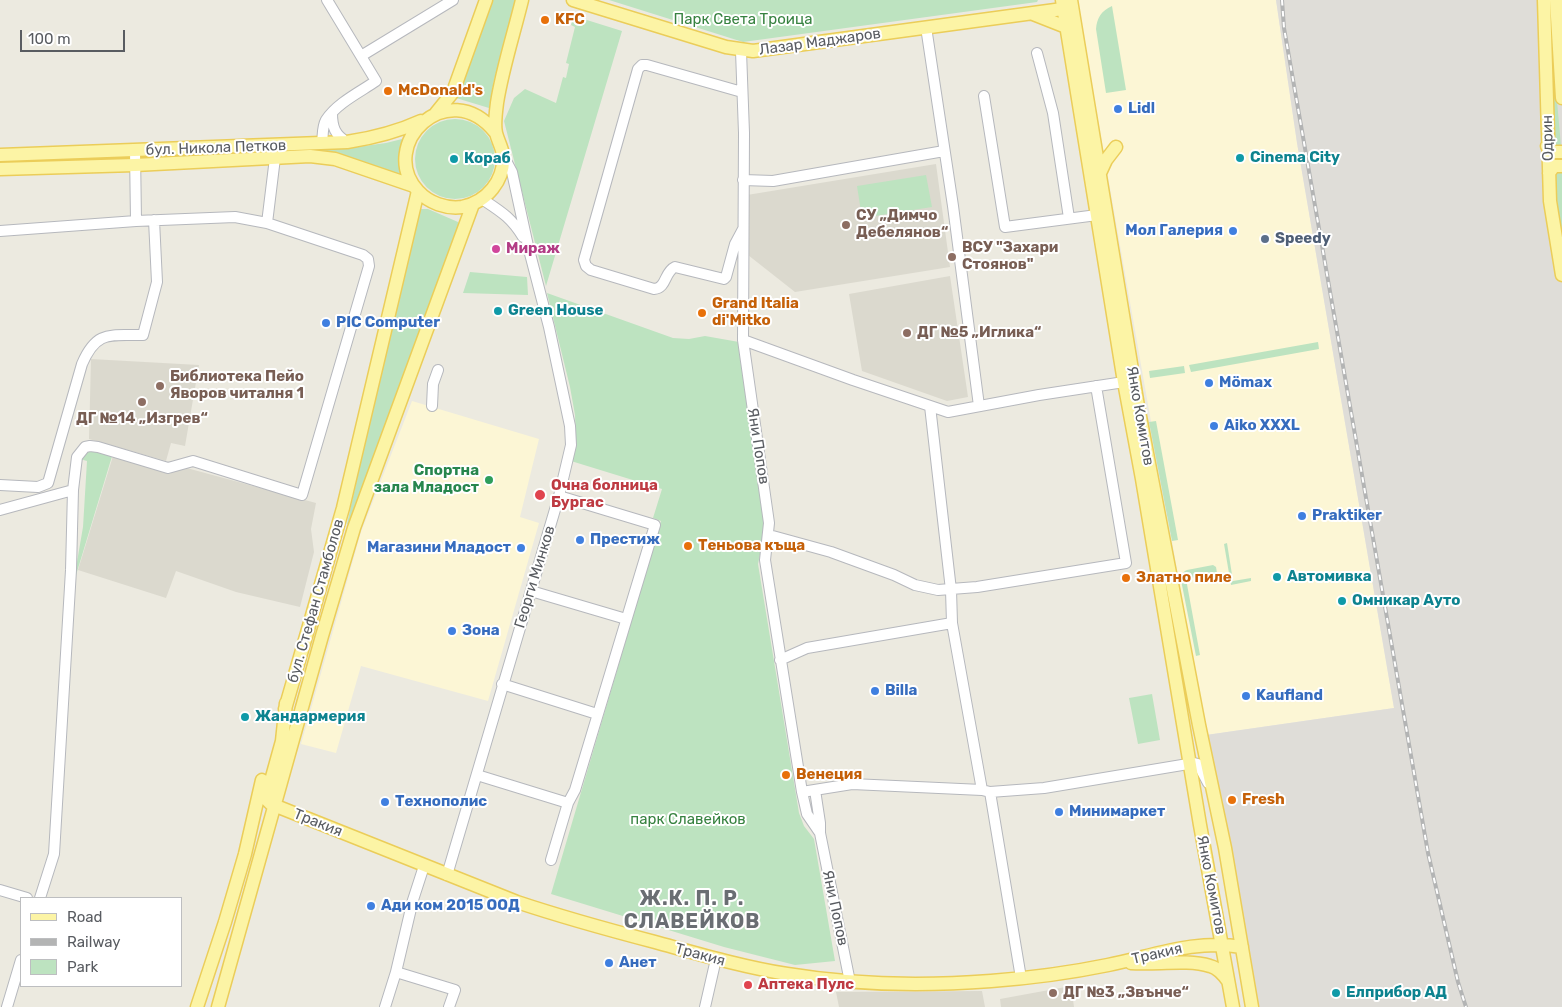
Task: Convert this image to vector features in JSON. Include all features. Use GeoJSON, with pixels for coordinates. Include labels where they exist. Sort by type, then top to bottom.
{"type":"FeatureCollection","features":[{"type":"Feature","properties":{"kind":"main road"},"geometry":{"type":"LineString","coordinates":[[432,116],[455,110],[474,114],[495,132],[503,155],[503,165],[498,179],[490,192],[477,201],[461,207],[449,207],[427,199],[416,189],[409,176],[406,155],[412,134],[419,125],[432,116],[453,92],[486,0]]}},
{"type":"Feature","properties":{"kind":"main road"},"geometry":{"type":"LineString","coordinates":[[495,132],[497,104],[522,0]]}},
{"type":"Feature","properties":{"kind":"main road"},"geometry":{"type":"LineString","coordinates":[[517,20],[531,0]]}},
{"type":"Feature","properties":{"kind":"main road","name":"Лазар Маджаров"},"geometry":{"type":"LineString","coordinates":[[573,0],[742,51],[764,50],[1032,13],[1067,4]]}},
{"type":"Feature","properties":{"kind":"main road"},"geometry":{"type":"LineString","coordinates":[[1046,0],[1032,13],[1066,27]]}},
{"type":"Feature","properties":{"kind":"main road","name":"Одрин"},"geometry":{"type":"LineString","coordinates":[[1544,0],[1548,173],[1550,201],[1562,275]]}},
{"type":"Feature","properties":{"kind":"main road","name":"Одрин"},"geometry":{"type":"LineString","coordinates":[[1556,0],[1562,98]]}},
{"type":"Feature","properties":{"kind":"main road","name":"Янко Комитов"},"geometry":{"type":"LineString","coordinates":[[1067,4],[1066,27],[1092,152],[1100,173],[1138,406],[1220,826],[1252,1007]]}},
{"type":"Feature","properties":{"kind":"main road","name":"Янко Комитов"},"geometry":{"type":"LineString","coordinates":[[1067,4],[1078,44],[1092,152],[1096,215],[1189,764],[1233,1007]]}},
{"type":"Feature","properties":{"kind":"main road","name":"бул. Никола Петков"},"geometry":{"type":"LineString","coordinates":[[0,155],[347,142],[402,129],[432,116]]}},
{"type":"Feature","properties":{"kind":"main road"},"geometry":{"type":"LineString","coordinates":[[1548,146],[1553,152],[1562,152]]}},
{"type":"Feature","properties":{"kind":"main road"},"geometry":{"type":"LineString","coordinates":[[1100,173],[1106,160],[1116,147]]}},
{"type":"Feature","properties":{"kind":"main road","name":"бул. Никола Петков"},"geometry":{"type":"LineString","coordinates":[[0,169],[135,165],[310,156],[335,159],[416,189]]}},
{"type":"Feature","properties":{"kind":"main road"},"geometry":{"type":"LineString","coordinates":[[1548,173],[1554,166],[1562,166]]}},
{"type":"Feature","properties":{"kind":"main road","name":"бул. Стефан Стамболов"},"geometry":{"type":"LineString","coordinates":[[197,1007],[245,854],[260,786],[344,508],[416,189]]}},
{"type":"Feature","properties":{"kind":"main road","name":"бул. Стефан Стамболов"},"geometry":{"type":"LineString","coordinates":[[218,1007],[354,528],[477,201]]}},
{"type":"Feature","properties":{"kind":"main road"},"geometry":{"type":"LineString","coordinates":[[274,805],[269,802],[267,795],[282,741],[286,703]]}},
{"type":"Feature","properties":{"kind":"main road","name":"Тракия"},"geometry":{"type":"LineString","coordinates":[[274,805],[447,875],[559,916],[716,959],[788,974],[850,982],[916,984],[1045,976],[1119,963],[1164,951],[1196,946],[1223,950]]}},
{"type":"Feature","properties":{"kind":"main road"},"geometry":{"type":"LineString","coordinates":[[1200,825],[1208,832],[1220,826]]}},
{"type":"Feature","properties":{"kind":"main road"},"geometry":{"type":"LineString","coordinates":[[1196,946],[1209,936],[1217,918]]}},
{"type":"Feature","properties":{"kind":"main road"},"geometry":{"type":"LineString","coordinates":[[1187,963],[1223,950],[1242,947]]}},
{"type":"Feature","properties":{"kind":"main road","name":"Тракия"},"geometry":{"type":"LineString","coordinates":[[1119,963],[1187,963]]}},
{"type":"Feature","properties":{"kind":"main road"},"geometry":{"type":"LineString","coordinates":[[1187,963],[1209,966],[1221,972],[1228,981]]}},
{"type":"Feature","properties":{"kind":"street"},"geometry":{"type":"LineString","coordinates":[[322,143],[326,120],[338,106],[376,81],[327,0]]}},
{"type":"Feature","properties":{"kind":"street"},"geometry":{"type":"LineString","coordinates":[[361,56],[453,0]]}},
{"type":"Feature","properties":{"kind":"street"},"geometry":{"type":"LineString","coordinates":[[926,27],[979,406]]}},
{"type":"Feature","properties":{"kind":"street","name":"Яни Попов"},"geometry":{"type":"LineString","coordinates":[[742,51],[743,340],[769,523],[769,535],[764,560],[802,792],[807,814],[820,834]]}},
{"type":"Feature","properties":{"kind":"street"},"geometry":{"type":"LineString","coordinates":[[1037,54],[1053,114],[1069,218]]}},
{"type":"Feature","properties":{"kind":"street"},"geometry":{"type":"LineString","coordinates":[[742,92],[647,65],[642,65],[638,69],[584,260],[586,266],[591,270],[654,289],[662,286],[669,270],[674,267],[724,278],[726,277],[735,244],[744,226]]}},
{"type":"Feature","properties":{"kind":"street"},"geometry":{"type":"LineString","coordinates":[[984,96],[1005,227],[1096,215]]}},
{"type":"Feature","properties":{"kind":"street"},"geometry":{"type":"LineString","coordinates":[[332,113],[332,124],[336,134],[347,142]]}},
{"type":"Feature","properties":{"kind":"street"},"geometry":{"type":"LineString","coordinates":[[135,151],[136,221]]}},
{"type":"Feature","properties":{"kind":"street"},"geometry":{"type":"LineString","coordinates":[[743,180],[773,180],[944,151]]}},
{"type":"Feature","properties":{"kind":"street","name":"Георги Минков"},"geometry":{"type":"LineString","coordinates":[[447,875],[559,496],[571,445],[570,426],[549,327],[528,246],[512,172],[503,155]]}},
{"type":"Feature","properties":{"kind":"street"},"geometry":{"type":"LineString","coordinates":[[267,223],[275,158]]}},
{"type":"Feature","properties":{"kind":"street","name":"Георги Минков"},"geometry":{"type":"LineString","coordinates":[[477,201],[508,217],[516,225],[528,246]]}},
{"type":"Feature","properties":{"kind":"street"},"geometry":{"type":"LineString","coordinates":[[0,231],[136,221],[235,217],[267,223],[364,255],[368,260],[369,266],[302,494],[193,461],[168,468],[98,447],[90,446],[80,451],[77,457],[74,490],[54,854],[40,897]]}},
{"type":"Feature","properties":{"kind":"street"},"geometry":{"type":"LineString","coordinates":[[0,484],[38,486],[48,483],[87,352],[98,339],[108,336],[143,335],[157,282],[154,220]]}},
{"type":"Feature","properties":{"kind":"street"},"geometry":{"type":"LineString","coordinates":[[743,340],[948,412],[1124,382]]}},
{"type":"Feature","properties":{"kind":"street"},"geometry":{"type":"LineString","coordinates":[[432,406],[433,384],[438,370]]}},
{"type":"Feature","properties":{"kind":"street"},"geometry":{"type":"LineString","coordinates":[[769,535],[831,552],[894,575],[915,585],[938,590],[951,590],[1126,563],[1096,386]]}},
{"type":"Feature","properties":{"kind":"street"},"geometry":{"type":"LineString","coordinates":[[930,406],[951,590],[952,623],[1021,978]]}},
{"type":"Feature","properties":{"kind":"street"},"geometry":{"type":"LineString","coordinates":[[0,510],[74,490]]}},
{"type":"Feature","properties":{"kind":"street"},"geometry":{"type":"LineString","coordinates":[[551,860],[568,803],[575,790],[655,525],[559,496]]}},
{"type":"Feature","properties":{"kind":"street"},"geometry":{"type":"LineString","coordinates":[[531,591],[626,619]]}},
{"type":"Feature","properties":{"kind":"street"},"geometry":{"type":"LineString","coordinates":[[780,660],[807,648],[952,623]]}},
{"type":"Feature","properties":{"kind":"street"},"geometry":{"type":"LineString","coordinates":[[502,684],[597,714]]}},
{"type":"Feature","properties":{"kind":"street"},"geometry":{"type":"LineString","coordinates":[[802,792],[852,784],[986,791],[1044,788],[1189,764]]}},
{"type":"Feature","properties":{"kind":"street","name":"Янко Комитов"},"geometry":{"type":"LineString","coordinates":[[1189,764],[1198,764],[1211,787]]}},
{"type":"Feature","properties":{"kind":"street"},"geometry":{"type":"LineString","coordinates":[[477,775],[568,803]]}},
{"type":"Feature","properties":{"kind":"street","name":"Яни Попов"},"geometry":{"type":"LineString","coordinates":[[815,790],[820,834],[850,982]]}},
{"type":"Feature","properties":{"kind":"street"},"geometry":{"type":"LineString","coordinates":[[385,1007],[396,972],[413,900],[424,866]]}},
{"type":"Feature","properties":{"kind":"street"},"geometry":{"type":"LineString","coordinates":[[0,890],[24,897]]}},
{"type":"Feature","properties":{"kind":"street"},"geometry":{"type":"LineString","coordinates":[[705,1007],[716,959]]}},
{"type":"Feature","properties":{"kind":"street"},"geometry":{"type":"LineString","coordinates":[[7,1007],[20,963]]}},
{"type":"Feature","properties":{"kind":"street"},"geometry":{"type":"LineString","coordinates":[[396,972],[455,990],[449,1007]]}},
{"type":"Feature","properties":{"kind":"shaded area"},"geometry":{"type":"Polygon","coordinates":[[[1077,0],[1276,0],[1297,143],[1394,708],[1206,735],[1077,0]]]}},
{"type":"Feature","properties":{"kind":"shaded area"},"geometry":{"type":"Polygon","coordinates":[[[1276,0],[1562,0],[1562,1007],[1255,1007],[1206,735],[1394,708],[1297,143],[1276,0]]]}},
{"type":"Feature","properties":{"kind":"shaded area","name":"СУ „Димчо Дебелянов“"},"geometry":{"type":"Polygon","coordinates":[[[936,164],[950,267],[795,292],[748,255],[747,195],[936,164]]]}},
{"type":"Feature","properties":{"kind":"shaded area","name":"ДГ №5 „Иглика“"},"geometry":{"type":"Polygon","coordinates":[[[950,276],[968,397],[947,401],[862,371],[849,294],[950,276]]]}},
{"type":"Feature","properties":{"kind":"shaded area","name":"ДГ №14 „Изгрев“"},"geometry":{"type":"Polygon","coordinates":[[[91,359],[199,365],[185,446],[171,443],[166,461],[89,439],[91,359]]]}},
{"type":"Feature","properties":{"kind":"shaded area"},"geometry":{"type":"Polygon","coordinates":[[[412,401],[539,439],[520,517],[539,523],[488,701],[361,666],[336,753],[301,744],[361,532],[412,401]]]}},
{"type":"Feature","properties":{"kind":"shaded area"},"geometry":{"type":"Polygon","coordinates":[[[113,456],[169,474],[183,467],[316,503],[311,529],[314,552],[300,607],[236,592],[176,571],[166,598],[78,570],[113,456]]]}},
{"type":"Feature","properties":{"kind":"shaded area","name":"ДГ №3 „Звънче“"},"geometry":{"type":"Polygon","coordinates":[[[1071,986],[1074,1007],[1001,1007],[1000,999],[1071,986]]]}},
{"type":"Feature","properties":{"kind":"shaded area"},"geometry":{"type":"Polygon","coordinates":[[[982,991],[985,1007],[839,1007],[836,992],[982,991]]]}},
{"type":"Feature","properties":{"kind":"green space"},"geometry":{"type":"Polygon","coordinates":[[[492,0],[516,0],[494,80],[489,108],[456,98],[463,84],[492,0]]]}},
{"type":"Feature","properties":{"kind":"green space","name":"Парк Света Троица"},"geometry":{"type":"Polygon","coordinates":[[[609,0],[1038,0],[1037,2],[743,42],[609,0]]]}},
{"type":"Feature","properties":{"kind":"green space"},"geometry":{"type":"Polygon","coordinates":[[[1112,6],[1126,90],[1106,93],[1096,29],[1100,15],[1112,6]]]}},
{"type":"Feature","properties":{"kind":"green space"},"geometry":{"type":"Polygon","coordinates":[[[574,16],[622,31],[546,286],[504,121],[514,98],[525,89],[556,103],[563,77],[566,78],[569,64],[566,63],[575,27],[571,25],[574,16]]]}},
{"type":"Feature","properties":{"kind":"green space"},"geometry":{"type":"Polygon","coordinates":[[[1555,78],[1561,147],[1554,148],[1552,79],[1555,78]]]}},
{"type":"Feature","properties":{"kind":"green space"},"geometry":{"type":"Polygon","coordinates":[[[447,119],[463,119],[484,130],[495,151],[495,167],[484,188],[463,199],[447,199],[433,193],[421,181],[415,167],[415,151],[421,137],[433,125],[447,119]]]}},
{"type":"Feature","properties":{"kind":"green space"},"geometry":{"type":"Polygon","coordinates":[[[406,138],[401,155],[401,181],[347,158],[148,158],[150,156],[349,148],[406,138]]]}},
{"type":"Feature","properties":{"kind":"green space"},"geometry":{"type":"Polygon","coordinates":[[[1555,171],[1562,172],[1562,242],[1556,191],[1555,171]]]}},
{"type":"Feature","properties":{"kind":"green space"},"geometry":{"type":"Polygon","coordinates":[[[926,175],[932,207],[862,218],[857,186],[926,175]]]}},
{"type":"Feature","properties":{"kind":"green space"},"geometry":{"type":"Polygon","coordinates":[[[421,209],[428,209],[458,222],[460,226],[350,525],[347,524],[416,213],[421,209]]]}},
{"type":"Feature","properties":{"kind":"green space"},"geometry":{"type":"Polygon","coordinates":[[[470,272],[527,277],[528,295],[463,293],[470,272]]]}},
{"type":"Feature","properties":{"kind":"green space","name":"парк Славейков"},"geometry":{"type":"Polygon","coordinates":[[[547,293],[673,338],[689,339],[705,336],[739,342],[765,531],[758,564],[799,813],[804,826],[814,839],[835,961],[795,965],[724,947],[551,894],[661,521],[653,518],[662,489],[571,461],[576,442],[575,415],[547,293]]]}},
{"type":"Feature","properties":{"kind":"green space"},"geometry":{"type":"Polygon","coordinates":[[[1318,342],[1319,349],[1191,372],[1189,365],[1318,342]]]}},
{"type":"Feature","properties":{"kind":"green space"},"geometry":{"type":"Polygon","coordinates":[[[1184,366],[1185,373],[1150,378],[1149,371],[1184,366]]]}},
{"type":"Feature","properties":{"kind":"green space"},"geometry":{"type":"Polygon","coordinates":[[[1156,421],[1178,540],[1172,541],[1149,422],[1156,421]]]}},
{"type":"Feature","properties":{"kind":"green space"},"geometry":{"type":"Polygon","coordinates":[[[92,450],[113,453],[73,585],[83,527],[87,461],[80,459],[84,453],[92,450]]]}},
{"type":"Feature","properties":{"kind":"green space"},"geometry":{"type":"Polygon","coordinates":[[[1227,543],[1233,581],[1251,578],[1251,581],[1231,585],[1224,544],[1227,543]]]}},
{"type":"Feature","properties":{"kind":"green space"},"geometry":{"type":"Polygon","coordinates":[[[1213,565],[1216,567],[1217,573],[1186,579],[1200,655],[1196,656],[1181,580],[1183,573],[1187,570],[1213,565]]]}},
{"type":"Feature","properties":{"kind":"green space"},"geometry":{"type":"Polygon","coordinates":[[[1152,694],[1160,740],[1138,744],[1129,698],[1152,694]]]}},
{"type":"Feature","properties":{"kind":"railway"},"geometry":{"type":"LineString","coordinates":[[1282,0],[1284,28],[1428,853],[1458,982],[1466,1007]]}},
{"type":"Feature","properties":{"kind":"place","name":"KFC"},"geometry":{"type":"Point","coordinates":[545,20]}},
{"type":"Feature","properties":{"kind":"place","name":"McDonald's"},"geometry":{"type":"Point","coordinates":[388,91]}},
{"type":"Feature","properties":{"kind":"place","name":"Lidl"},"geometry":{"type":"Point","coordinates":[1118,109]}},
{"type":"Feature","properties":{"kind":"place","name":"Cinema City"},"geometry":{"type":"Point","coordinates":[1240,158]}},
{"type":"Feature","properties":{"kind":"place","name":"Кораб"},"geometry":{"type":"Point","coordinates":[454,159]}},
{"type":"Feature","properties":{"kind":"place","name":"СУ „Димчо Дебелянов“"},"geometry":{"type":"Point","coordinates":[846,225]}},
{"type":"Feature","properties":{"kind":"place","name":"Мол Галерия"},"geometry":{"type":"Point","coordinates":[1233,231]}},
{"type":"Feature","properties":{"kind":"place","name":"Speedy"},"geometry":{"type":"Point","coordinates":[1265,239]}},
{"type":"Feature","properties":{"kind":"place","name":"Мираж"},"geometry":{"type":"Point","coordinates":[496,249]}},
{"type":"Feature","properties":{"kind":"place","name":"ВСУ \"Захари Стоянов\""},"geometry":{"type":"Point","coordinates":[952,257]}},
{"type":"Feature","properties":{"kind":"place","name":"Green House"},"geometry":{"type":"Point","coordinates":[498,311]}},
{"type":"Feature","properties":{"kind":"place","name":"Grand Italia di'Mitko"},"geometry":{"type":"Point","coordinates":[702,313]}},
{"type":"Feature","properties":{"kind":"place","name":"PIC Computer"},"geometry":{"type":"Point","coordinates":[326,323]}},
{"type":"Feature","properties":{"kind":"place","name":"ДГ №5 „Иглика“"},"geometry":{"type":"Point","coordinates":[907,333]}},
{"type":"Feature","properties":{"kind":"place","name":"Mömax"},"geometry":{"type":"Point","coordinates":[1209,383]}},
{"type":"Feature","properties":{"kind":"place","name":"Библиотека Пейо Яворов читалня 1"},"geometry":{"type":"Point","coordinates":[160,386]}},
{"type":"Feature","properties":{"kind":"place","name":"ДГ №14 „Изгрев“"},"geometry":{"type":"Point","coordinates":[142,402]}},
{"type":"Feature","properties":{"kind":"place","name":"Aiko XXXL"},"geometry":{"type":"Point","coordinates":[1214,426]}},
{"type":"Feature","properties":{"kind":"place","name":"Спортна зала Младост"},"geometry":{"type":"Point","coordinates":[489,480]}},
{"type":"Feature","properties":{"kind":"place","name":"Oчна болница Бургас"},"geometry":{"type":"Point","coordinates":[540,495]}},
{"type":"Feature","properties":{"kind":"place","name":"Praktiker"},"geometry":{"type":"Point","coordinates":[1302,516]}},
{"type":"Feature","properties":{"kind":"place","name":"Престиж"},"geometry":{"type":"Point","coordinates":[580,540]}},
{"type":"Feature","properties":{"kind":"place","name":"Теньова къща"},"geometry":{"type":"Point","coordinates":[688,546]}},
{"type":"Feature","properties":{"kind":"place","name":"Магазини Mладост"},"geometry":{"type":"Point","coordinates":[521,548]}},
{"type":"Feature","properties":{"kind":"place","name":"Автомивка"},"geometry":{"type":"Point","coordinates":[1277,577]}},
{"type":"Feature","properties":{"kind":"place","name":"Златно пиле"},"geometry":{"type":"Point","coordinates":[1126,578]}},
{"type":"Feature","properties":{"kind":"place","name":"Омникар Ауто"},"geometry":{"type":"Point","coordinates":[1342,601]}},
{"type":"Feature","properties":{"kind":"place","name":"Зона"},"geometry":{"type":"Point","coordinates":[452,631]}},
{"type":"Feature","properties":{"kind":"place","name":"Billa"},"geometry":{"type":"Point","coordinates":[875,691]}},
{"type":"Feature","properties":{"kind":"place","name":"Kaufland"},"geometry":{"type":"Point","coordinates":[1246,696]}},
{"type":"Feature","properties":{"kind":"place","name":"Жандармерия"},"geometry":{"type":"Point","coordinates":[245,717]}},
{"type":"Feature","properties":{"kind":"place","name":"Венеция"},"geometry":{"type":"Point","coordinates":[786,775]}},
{"type":"Feature","properties":{"kind":"place","name":"Fresh"},"geometry":{"type":"Point","coordinates":[1232,800]}},
{"type":"Feature","properties":{"kind":"place","name":"Технополис"},"geometry":{"type":"Point","coordinates":[385,802]}},
{"type":"Feature","properties":{"kind":"place","name":"Минимаркет"},"geometry":{"type":"Point","coordinates":[1059,812]}},
{"type":"Feature","properties":{"kind":"place","name":"Ади ком 2015 ООД"},"geometry":{"type":"Point","coordinates":[371,906]}},
{"type":"Feature","properties":{"kind":"place","name":"Анет"},"geometry":{"type":"Point","coordinates":[609,963]}},
{"type":"Feature","properties":{"kind":"place","name":"Аптека Пулс"},"geometry":{"type":"Point","coordinates":[748,985]}},
{"type":"Feature","properties":{"kind":"place","name":"ДГ №3 „Звънче“"},"geometry":{"type":"Point","coordinates":[1053,993]}},
{"type":"Feature","properties":{"kind":"place","name":"Елприбор АД"},"geometry":{"type":"Point","coordinates":[1336,993]}},
{"type":"Feature","properties":{"kind":"district","name":"Ж.К. П. Р. СЛАВЕЙКОВ"},"geometry":{"type":"Point","coordinates":[692,910]}}]}
